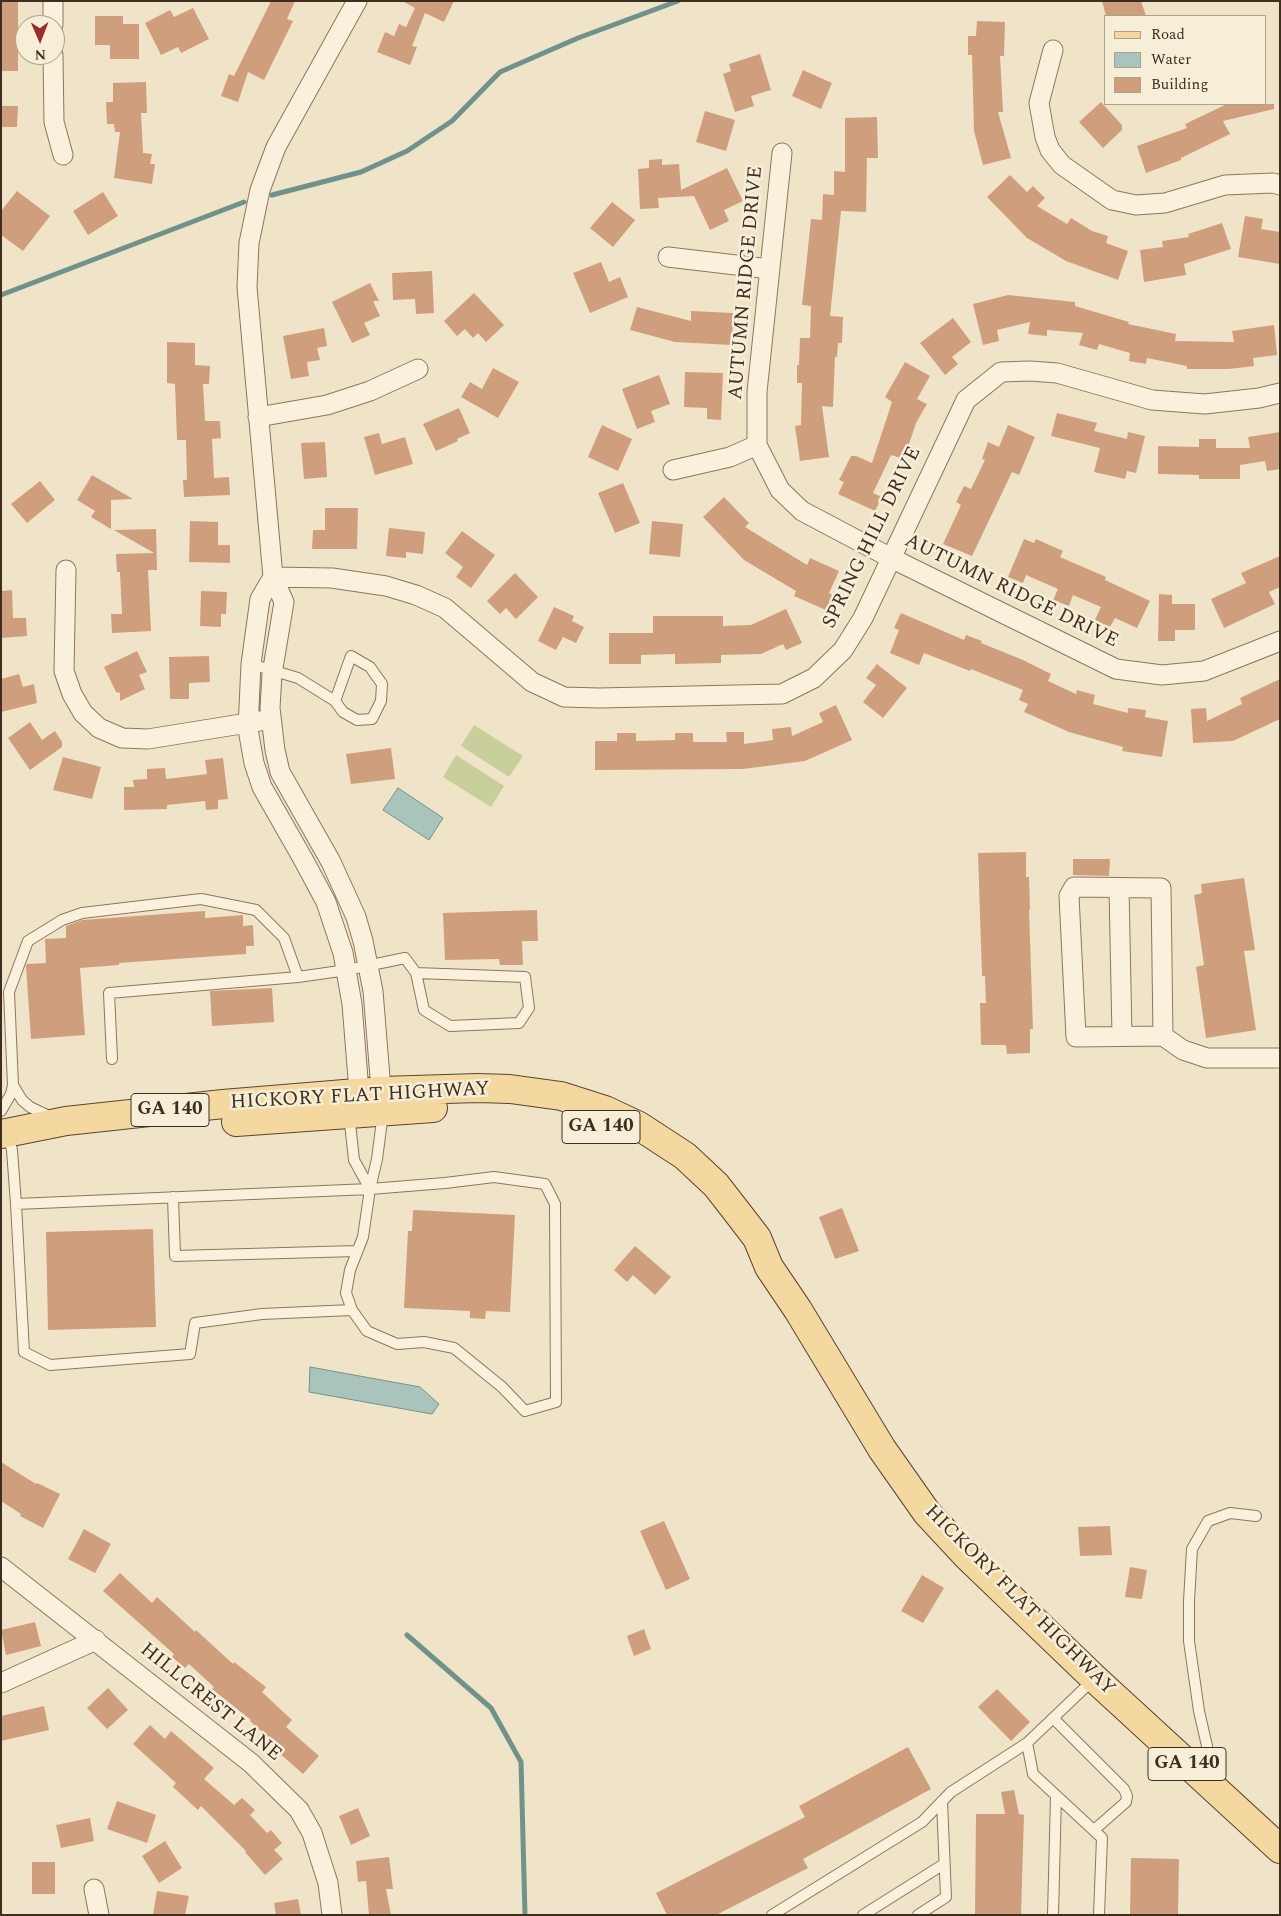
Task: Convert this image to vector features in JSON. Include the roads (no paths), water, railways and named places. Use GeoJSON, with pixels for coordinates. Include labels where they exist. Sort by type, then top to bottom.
{"type":"FeatureCollection","features":[{"type":"Feature","properties":{"kind":"main road","name":"HICKORY FLAT HIGHWAY"},"geometry":{"type":"LineString","coordinates":[[3,1129],[223,1104],[367,1104],[512,1108],[564,1116],[605,1129],[644,1149],[683,1179],[713,1209],[743,1247],[769,1267],[798,1310],[882,1449],[927,1513],[968,1556],[1095,1679],[1280,1849]]}},
{"type":"Feature","properties":{"kind":"main road","name":"HICKORY FLAT HIGHWAY"},"geometry":{"type":"LineString","coordinates":[[3,1129],[124,1130],[367,1104]]}},
{"type":"Feature","properties":{"kind":"street"},"geometry":{"type":"LineString","coordinates":[[52,1],[53,15]]}},
{"type":"Feature","properties":{"kind":"street"},"geometry":{"type":"LineString","coordinates":[[357,1],[276,148],[260,190],[250,243],[247,288],[273,577],[284,602],[272,671],[270,708],[280,772],[331,862],[350,900],[363,941],[373,998],[367,1104]]}},
{"type":"Feature","properties":{"kind":"street"},"geometry":{"type":"LineString","coordinates":[[1053,50],[1039,103],[1045,137],[1050,150],[1062,165],[1112,200],[1136,205],[1165,203],[1225,185],[1273,183],[1280,185]]}},
{"type":"Feature","properties":{"kind":"street"},"geometry":{"type":"LineString","coordinates":[[53,65],[54,122],[63,155]]}},
{"type":"Feature","properties":{"kind":"street","name":"AUTUMN RIDGE DRIVE"},"geometry":{"type":"LineString","coordinates":[[782,153],[756,392],[758,444],[780,490],[802,511],[891,558],[1116,669],[1162,675],[1204,671],[1280,641]]}},
{"type":"Feature","properties":{"kind":"street"},"geometry":{"type":"LineString","coordinates":[[668,257],[770,269]]}},
{"type":"Feature","properties":{"kind":"street"},"geometry":{"type":"LineString","coordinates":[[258,417],[327,405],[370,391],[418,369]]}},
{"type":"Feature","properties":{"kind":"street","name":"SPRING HILL DRIVE"},"geometry":{"type":"LineString","coordinates":[[273,577],[332,578],[386,586],[416,595],[445,608],[532,682],[564,697],[782,694],[814,678],[843,650],[863,618],[966,400],[1001,372],[1030,371],[1057,373],[1152,400],[1205,404],[1259,398],[1280,393]]}},
{"type":"Feature","properties":{"kind":"street"},"geometry":{"type":"LineString","coordinates":[[673,470],[730,457],[758,444]]}},
{"type":"Feature","properties":{"kind":"street"},"geometry":{"type":"LineString","coordinates":[[66,570],[64,671],[72,694],[83,712],[99,728],[122,738],[148,739],[248,722],[272,720]]}},
{"type":"Feature","properties":{"kind":"street"},"geometry":{"type":"LineString","coordinates":[[273,577],[260,599],[251,664],[248,722],[254,763],[262,786],[326,902],[347,970],[367,1104]]}},
{"type":"Feature","properties":{"kind":"street"},"geometry":{"type":"LineString","coordinates":[[1163,1036],[1161,888],[1074,887],[1069,896],[1076,1037],[1163,1036],[1183,1050],[1207,1058],[1280,1058]]}},
{"type":"Feature","properties":{"kind":"street"},"geometry":{"type":"LineString","coordinates":[[1119,888],[1122,1036]]}},
{"type":"Feature","properties":{"kind":"street","name":"HILLCREST LANE"},"geometry":{"type":"LineString","coordinates":[[1,1567],[251,1763],[299,1810],[312,1833],[325,1875],[332,1915]]}},
{"type":"Feature","properties":{"kind":"street"},"geometry":{"type":"LineString","coordinates":[[1,1683],[96,1640]]}},
{"type":"Feature","properties":{"kind":"street"},"geometry":{"type":"LineString","coordinates":[[94,1889],[99,1915]]}},
{"type":"Feature","properties":{"kind":"lane"},"geometry":{"type":"LineString","coordinates":[[251,664],[298,678],[335,701],[343,712],[357,720],[372,719],[380,701],[382,684],[370,667],[351,656],[335,701]]}},
{"type":"Feature","properties":{"kind":"lane"},"geometry":{"type":"LineString","coordinates":[[298,977],[284,938],[256,910],[201,899],[82,913],[62,920],[28,941],[9,992],[13,1084],[3,1129],[12,1150],[24,1352],[50,1365],[190,1354],[195,1323],[262,1314],[352,1310]]}},
{"type":"Feature","properties":{"kind":"lane"},"geometry":{"type":"LineString","coordinates":[[112,1059],[109,994],[298,977],[347,970],[405,958],[416,973],[424,1010],[450,1026],[519,1023],[529,1008],[525,977],[416,973]]}},
{"type":"Feature","properties":{"kind":"lane"},"geometry":{"type":"LineString","coordinates":[[13,1084],[22,1100],[30,1107],[48,1116],[66,1121]]}},
{"type":"Feature","properties":{"kind":"lane"},"geometry":{"type":"LineString","coordinates":[[367,1104],[354,1160],[370,1188]]}},
{"type":"Feature","properties":{"kind":"lane"},"geometry":{"type":"LineString","coordinates":[[16,1204],[370,1188],[445,1183],[494,1176],[545,1184],[555,1204],[556,1402],[525,1411],[502,1387],[454,1348],[424,1342],[398,1344],[367,1331],[352,1310],[346,1293],[350,1270],[363,1237],[370,1188],[377,1159],[367,1104]]}},
{"type":"Feature","properties":{"kind":"lane"},"geometry":{"type":"LineString","coordinates":[[173,1197],[175,1256],[358,1251]]}},
{"type":"Feature","properties":{"kind":"lane"},"geometry":{"type":"LineString","coordinates":[[1210,1785],[1207,1746],[1199,1710],[1189,1641],[1188,1600],[1192,1548],[1208,1522],[1230,1513],[1256,1516]]}},
{"type":"Feature","properties":{"kind":"lane"},"geometry":{"type":"LineString","coordinates":[[772,1915],[922,1822],[951,1792],[1027,1743],[1095,1679]]}},
{"type":"Feature","properties":{"kind":"lane"},"geometry":{"type":"LineString","coordinates":[[1053,1718],[1124,1789],[1127,1796],[1126,1802],[1094,1830]]}},
{"type":"Feature","properties":{"kind":"lane"},"geometry":{"type":"LineString","coordinates":[[1027,1743],[1033,1774],[1102,1838],[1099,1915]]}},
{"type":"Feature","properties":{"kind":"lane"},"geometry":{"type":"LineString","coordinates":[[1053,1915],[1056,1796]]}},
{"type":"Feature","properties":{"kind":"lane"},"geometry":{"type":"LineString","coordinates":[[918,1915],[946,1897],[942,1802]]}},
{"type":"Feature","properties":{"kind":"lane"},"geometry":{"type":"LineString","coordinates":[[863,1915],[944,1864]]}},
{"type":"Feature","properties":{"kind":"water"},"geometry":{"type":"Polygon","coordinates":[[[398,788],[443,818],[429,840],[383,810],[398,788]]]}},
{"type":"Feature","properties":{"kind":"water"},"geometry":{"type":"Polygon","coordinates":[[[310,1367],[420,1387],[439,1404],[432,1414],[309,1392],[310,1367]]]}},
{"type":"Feature","properties":{"kind":"waterway"},"geometry":{"type":"LineString","coordinates":[[272,195],[361,172],[407,151],[452,121],[500,72],[578,38],[678,1]]}},
{"type":"Feature","properties":{"kind":"waterway"},"geometry":{"type":"LineString","coordinates":[[1,295],[244,202]]}},
{"type":"Feature","properties":{"kind":"waterway"},"geometry":{"type":"LineString","coordinates":[[407,1635],[491,1708],[521,1762],[525,1915]]}}]}
